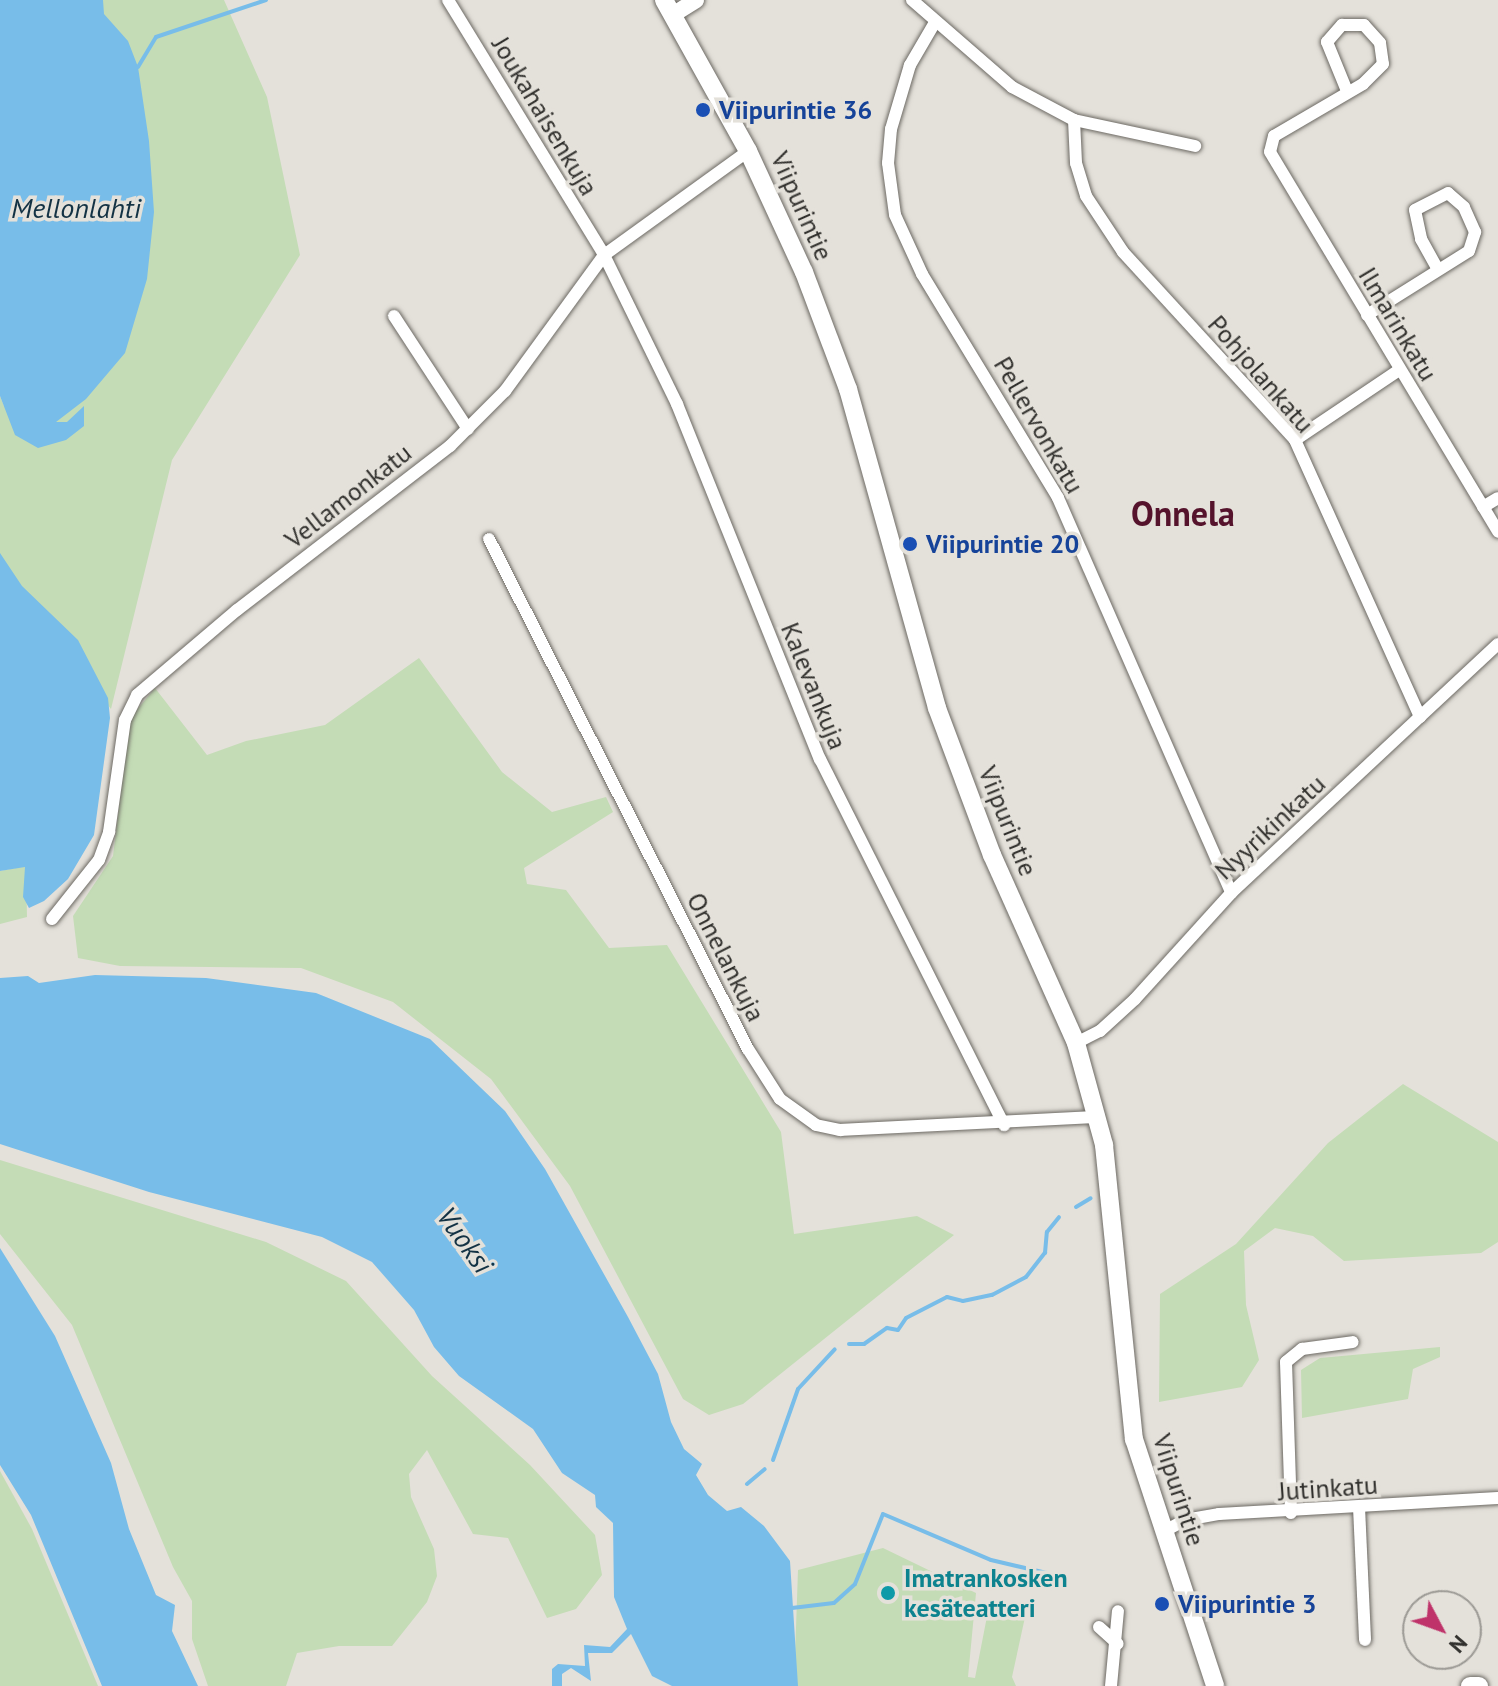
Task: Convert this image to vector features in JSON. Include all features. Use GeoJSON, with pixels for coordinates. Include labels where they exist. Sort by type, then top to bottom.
{"type":"FeatureCollection","features":[{"type":"Feature","properties":{"kind":"main road","name":"Viipurintie"},"geometry":{"type":"LineString","coordinates":[[669,7],[748,151],[792,244],[848,389],[942,720],[992,855],[1076,1043],[1099,1117],[1119,1261],[1134,1439],[1215,1686]]}},
{"type":"Feature","properties":{"kind":"main road"},"geometry":{"type":"LineString","coordinates":[[1470,1686],[1479,1686]]}},
{"type":"Feature","properties":{"kind":"street","name":"Joukahaisenkuja"},"geometry":{"type":"LineString","coordinates":[[448,0],[604,255]]}},
{"type":"Feature","properties":{"kind":"street"},"geometry":{"type":"LineString","coordinates":[[669,7],[696,0]]}},
{"type":"Feature","properties":{"kind":"street"},"geometry":{"type":"LineString","coordinates":[[912,0],[934,24],[1012,87],[1074,120],[1195,146]]}},
{"type":"Feature","properties":{"kind":"street","name":"Pellervonkatu"},"geometry":{"type":"LineString","coordinates":[[934,24],[910,65],[891,129],[888,163],[895,215],[922,274],[1058,498],[1231,893]]}},
{"type":"Feature","properties":{"kind":"street"},"geometry":{"type":"LineString","coordinates":[[1342,25],[1364,25],[1380,43],[1383,64],[1347,91],[1327,42],[1342,25]]}},
{"type":"Feature","properties":{"kind":"street","name":"Ilmarinkatu"},"geometry":{"type":"LineString","coordinates":[[1347,91],[1274,136],[1270,152],[1498,532]]}},
{"type":"Feature","properties":{"kind":"street","name":"Pohjolankatu"},"geometry":{"type":"LineString","coordinates":[[1074,120],[1076,163],[1086,196],[1123,252],[1295,440],[1420,717]]}},
{"type":"Feature","properties":{"kind":"street","name":"Vellamonkatu"},"geometry":{"type":"LineString","coordinates":[[52,919],[99,860],[109,832],[125,720],[137,695],[468,429],[505,391],[604,255],[748,151]]}},
{"type":"Feature","properties":{"kind":"street"},"geometry":{"type":"LineString","coordinates":[[1367,315],[1469,251],[1475,232],[1464,207],[1448,193],[1415,210],[1421,239],[1438,270]]}},
{"type":"Feature","properties":{"kind":"street","name":"Kalevankuja"},"geometry":{"type":"LineString","coordinates":[[604,255],[677,404],[820,759],[1004,1125]]}},
{"type":"Feature","properties":{"kind":"street"},"geometry":{"type":"LineString","coordinates":[[394,316],[468,429]]}},
{"type":"Feature","properties":{"kind":"street"},"geometry":{"type":"LineString","coordinates":[[1295,440],[1399,370]]}},
{"type":"Feature","properties":{"kind":"street"},"geometry":{"type":"LineString","coordinates":[[1483,507],[1498,498]]}},
{"type":"Feature","properties":{"kind":"street","name":"Onnelankuja"},"geometry":{"type":"LineString","coordinates":[[489,539],[748,1049],[780,1099],[816,1125],[840,1130],[1004,1125],[1099,1117]]}},
{"type":"Feature","properties":{"kind":"street","name":"Nyyrikinkatu"},"geometry":{"type":"LineString","coordinates":[[1076,1043],[1100,1031],[1135,999],[1231,893],[1498,644]]}},
{"type":"Feature","properties":{"kind":"street"},"geometry":{"type":"LineString","coordinates":[[1291,1513],[1286,1362],[1302,1349],[1353,1342]]}},
{"type":"Feature","properties":{"kind":"street","name":"Jutinkatu"},"geometry":{"type":"LineString","coordinates":[[1163,1532],[1185,1520],[1219,1514],[1291,1513],[1498,1498]]}},
{"type":"Feature","properties":{"kind":"street"},"geometry":{"type":"LineString","coordinates":[[1359,1507],[1365,1640]]}},
{"type":"Feature","properties":{"kind":"street"},"geometry":{"type":"LineString","coordinates":[[1111,1686],[1118,1644],[1118,1611]]}},
{"type":"Feature","properties":{"kind":"street"},"geometry":{"type":"LineString","coordinates":[[1099,1627],[1118,1644]]}},
{"type":"Feature","properties":{"kind":"green space"},"geometry":{"type":"Polygon","coordinates":[[[92,0],[224,0],[267,97],[300,255],[172,460],[111,709],[0,572],[0,396],[4,406],[92,0]]]}},
{"type":"Feature","properties":{"kind":"green space"},"geometry":{"type":"Polygon","coordinates":[[[419,658],[502,772],[552,812],[606,797],[613,812],[524,868],[527,884],[566,890],[609,948],[667,945],[781,1132],[794,1234],[917,1216],[954,1235],[743,1404],[709,1415],[683,1399],[570,1186],[491,1079],[393,1002],[301,968],[120,966],[78,958],[73,916],[113,856],[130,718],[155,688],[207,755],[246,741],[325,725],[419,658]]]}},
{"type":"Feature","properties":{"kind":"green space"},"geometry":{"type":"Polygon","coordinates":[[[26,866],[27,917],[0,924],[0,871],[26,866]]]}},
{"type":"Feature","properties":{"kind":"green space"},"geometry":{"type":"Polygon","coordinates":[[[1403,1084],[1498,1142],[1498,1242],[1481,1253],[1344,1261],[1313,1236],[1275,1228],[1244,1251],[1246,1305],[1259,1360],[1242,1387],[1159,1402],[1160,1294],[1236,1244],[1328,1143],[1403,1084]]]}},
{"type":"Feature","properties":{"kind":"green space"},"geometry":{"type":"Polygon","coordinates":[[[0,1160],[266,1242],[346,1281],[432,1376],[530,1465],[595,1535],[602,1575],[576,1609],[547,1618],[508,1538],[473,1534],[427,1450],[409,1474],[411,1497],[434,1549],[437,1576],[427,1602],[392,1646],[339,1646],[297,1653],[286,1686],[208,1686],[192,1639],[192,1601],[173,1567],[72,1325],[0,1234],[0,1160]]]}},
{"type":"Feature","properties":{"kind":"green space"},"geometry":{"type":"Polygon","coordinates":[[[1440,1347],[1440,1357],[1413,1369],[1408,1399],[1302,1418],[1301,1370],[1320,1358],[1440,1347]]]}},
{"type":"Feature","properties":{"kind":"green space"},"geometry":{"type":"Polygon","coordinates":[[[0,1471],[32,1529],[98,1686],[0,1686],[0,1471]]]}},
{"type":"Feature","properties":{"kind":"green space"},"geometry":{"type":"Polygon","coordinates":[[[883,1548],[976,1593],[968,1677],[975,1678],[990,1601],[1027,1608],[1012,1677],[1016,1686],[794,1686],[798,1570],[883,1548]]]}},
{"type":"Feature","properties":{"kind":"water","name":"Mellonlahti"},"geometry":{"type":"Polygon","coordinates":[[[0,0],[103,0],[104,14],[128,41],[138,67],[149,141],[154,212],[147,279],[125,353],[86,399],[56,422],[67,422],[84,406],[84,426],[66,440],[38,448],[15,435],[0,396],[0,0]]]}},
{"type":"Feature","properties":{"kind":"water"},"geometry":{"type":"Polygon","coordinates":[[[0,553],[22,586],[78,640],[108,698],[110,718],[94,835],[68,879],[44,901],[29,908],[23,897],[25,867],[0,871],[0,553]]]}},
{"type":"Feature","properties":{"kind":"water","name":"Vuoksi"},"geometry":{"type":"Polygon","coordinates":[[[95,975],[206,978],[316,993],[430,1039],[505,1111],[545,1169],[628,1317],[658,1374],[671,1422],[684,1449],[702,1464],[696,1475],[708,1495],[727,1511],[741,1507],[764,1526],[790,1561],[798,1686],[672,1686],[652,1676],[631,1634],[612,1653],[588,1653],[591,1681],[571,1668],[562,1674],[562,1686],[552,1686],[552,1669],[558,1664],[585,1666],[584,1645],[610,1647],[627,1629],[614,1597],[613,1523],[596,1507],[595,1495],[562,1473],[533,1429],[459,1376],[434,1347],[414,1310],[372,1262],[322,1237],[149,1192],[0,1144],[0,978],[28,976],[39,983],[95,975]]]}},
{"type":"Feature","properties":{"kind":"water"},"geometry":{"type":"Polygon","coordinates":[[[0,1248],[55,1336],[111,1463],[129,1529],[156,1595],[175,1605],[172,1631],[198,1686],[102,1686],[31,1515],[0,1465],[0,1248]]]}},
{"type":"Feature","properties":{"kind":"waterway"},"geometry":{"type":"LineString","coordinates":[[138,67],[156,37],[266,0]]}},
{"type":"Feature","properties":{"kind":"waterway"},"geometry":{"type":"LineString","coordinates":[[1076,1207],[1091,1198]]}},
{"type":"Feature","properties":{"kind":"waterway"},"geometry":{"type":"LineString","coordinates":[[849,1344],[864,1344],[887,1328],[898,1330],[906,1318],[947,1297],[963,1301],[992,1295],[1026,1277],[1045,1253],[1047,1232],[1059,1217]]}},
{"type":"Feature","properties":{"kind":"waterway"},"geometry":{"type":"LineString","coordinates":[[773,1460],[798,1389],[835,1349]]}},
{"type":"Feature","properties":{"kind":"waterway"},"geometry":{"type":"LineString","coordinates":[[747,1484],[765,1469]]}},
{"type":"Feature","properties":{"kind":"waterway"},"geometry":{"type":"LineString","coordinates":[[792,1608],[834,1603],[855,1584],[883,1514],[991,1560],[1055,1575]]}},
{"type":"Feature","properties":{"kind":"place","name":"Viipurintie 36"},"geometry":{"type":"Point","coordinates":[703,110]}},
{"type":"Feature","properties":{"kind":"place","name":"Viipurintie 20"},"geometry":{"type":"Point","coordinates":[910,544]}},
{"type":"Feature","properties":{"kind":"place","name":"Imatrankosken kesäteatteri"},"geometry":{"type":"Point","coordinates":[888,1593]}},
{"type":"Feature","properties":{"kind":"place","name":"Viipurintie 3"},"geometry":{"type":"Point","coordinates":[1162,1604]}},
{"type":"Feature","properties":{"kind":"district","name":"Onnela"},"geometry":{"type":"Point","coordinates":[1183,514]}}]}
